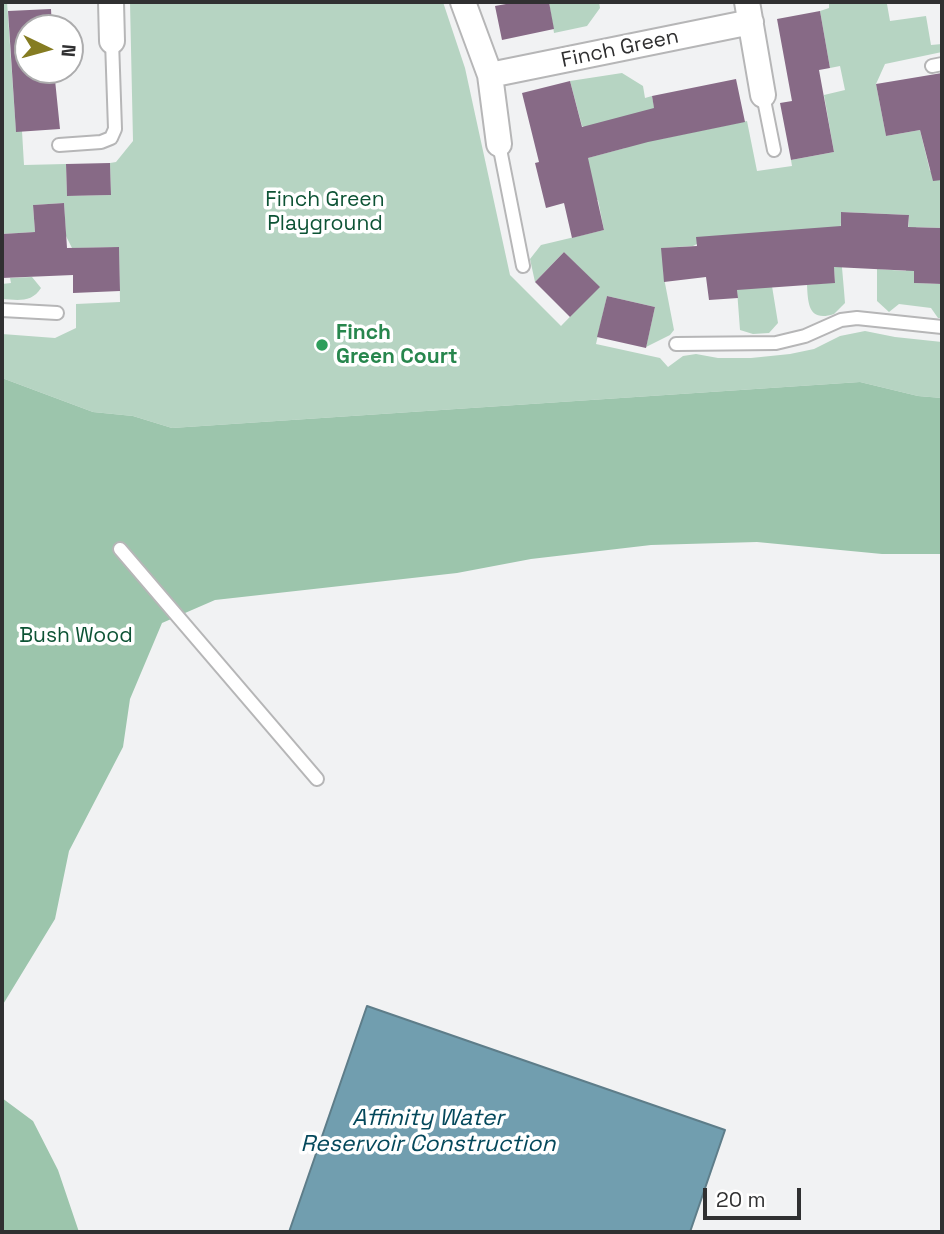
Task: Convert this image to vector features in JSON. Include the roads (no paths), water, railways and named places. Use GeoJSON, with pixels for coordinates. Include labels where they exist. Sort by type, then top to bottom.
{"type":"FeatureCollection","features":[{"type":"Feature","properties":{"kind":"street"},"geometry":{"type":"LineString","coordinates":[[111,2],[112,41]]}},
{"type":"Feature","properties":{"kind":"street"},"geometry":{"type":"LineString","coordinates":[[463,2],[490,75],[499,144]]}},
{"type":"Feature","properties":{"kind":"street","name":"Finch Green"},"geometry":{"type":"LineString","coordinates":[[490,75],[749,12],[763,95]]}},
{"type":"Feature","properties":{"kind":"lane"},"geometry":{"type":"LineString","coordinates":[[59,145],[102,142],[111,138],[115,129],[112,41]]}},
{"type":"Feature","properties":{"kind":"lane"},"geometry":{"type":"LineString","coordinates":[[763,95],[774,150]]}},
{"type":"Feature","properties":{"kind":"lane"},"geometry":{"type":"LineString","coordinates":[[499,144],[523,266]]}},
{"type":"Feature","properties":{"kind":"lane"},"geometry":{"type":"LineString","coordinates":[[2,310],[57,313]]}},
{"type":"Feature","properties":{"kind":"lane"},"geometry":{"type":"LineString","coordinates":[[676,344],[776,343],[805,336],[841,320],[857,318],[942,327]]}},
{"type":"Feature","properties":{"kind":"lane"},"geometry":{"type":"LineString","coordinates":[[120,549],[317,779]]}},
{"type":"Feature","properties":{"kind":"water","name":"Affinity Water Reservoir Construction"},"geometry":{"type":"Polygon","coordinates":[[[367,1006],[725,1130],[690,1232],[289,1232],[367,1006]]]}},
{"type":"Feature","properties":{"kind":"place","name":"Finch Green Court"},"geometry":{"type":"Point","coordinates":[322,345]}},
{"type":"Feature","properties":{"kind":"park label","name":"Finch Green Playground"},"geometry":{"type":"Point","coordinates":[325,212]}},
{"type":"Feature","properties":{"kind":"park label","name":"Bush Wood"},"geometry":{"type":"Point","coordinates":[76,636]}}]}
